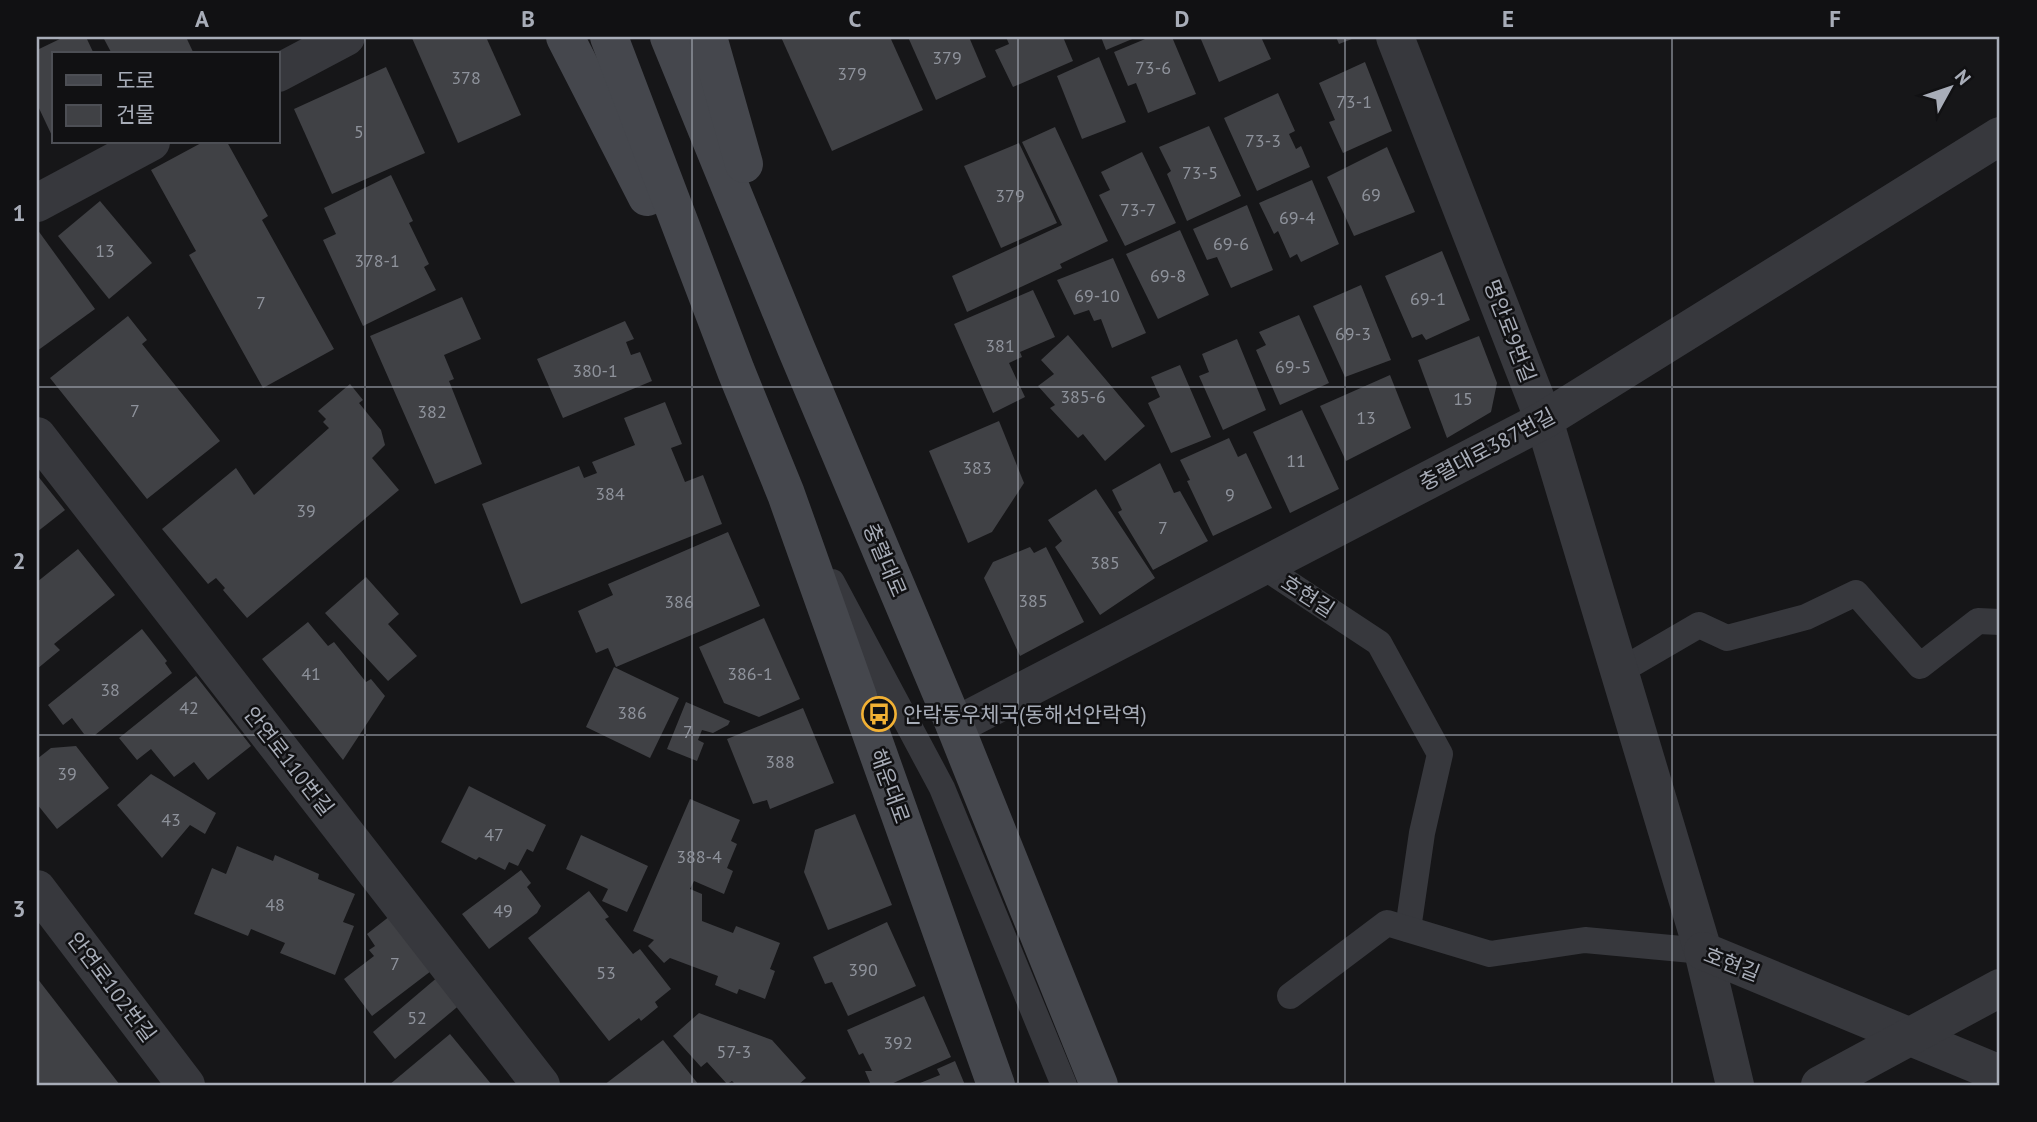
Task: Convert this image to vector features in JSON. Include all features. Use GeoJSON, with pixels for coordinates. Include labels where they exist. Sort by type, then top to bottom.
{"type":"FeatureCollection","features":[{"type":"Feature","properties":{"kind":"main road"},"geometry":{"type":"LineString","coordinates":[[565,37],[736,371]]}},
{"type":"Feature","properties":{"kind":"main road"},"geometry":{"type":"LineString","coordinates":[[609,37],[736,371]]}},
{"type":"Feature","properties":{"kind":"main road","name":"충렬대로"},"geometry":{"type":"LineString","coordinates":[[669,37],[955,726],[1099,1085]]}},
{"type":"Feature","properties":{"kind":"main road"},"geometry":{"type":"LineString","coordinates":[[708,37],[796,348]]}},
{"type":"Feature","properties":{"kind":"main road","name":"해운대로"},"geometry":{"type":"LineString","coordinates":[[736,371],[786,494],[996,1085]]}},
{"type":"Feature","properties":{"kind":"street"},"geometry":{"type":"LineString","coordinates":[[280,72],[346,37]]}},
{"type":"Feature","properties":{"kind":"street","name":"명안로9번길"},"geometry":{"type":"LineString","coordinates":[[1395,37],[1544,420],[1703,951],[1735,1085]]}},
{"type":"Feature","properties":{"kind":"street","name":"충렬대로387번길"},"geometry":{"type":"LineString","coordinates":[[955,726],[1544,420],[2000,136]]}},
{"type":"Feature","properties":{"kind":"street"},"geometry":{"type":"LineString","coordinates":[[37,203],[147,144]]}},
{"type":"Feature","properties":{"kind":"street","name":"안연로110번길"},"geometry":{"type":"LineString","coordinates":[[37,436],[541,1085]]}},
{"type":"Feature","properties":{"kind":"street","name":"안연로102번길"},"geometry":{"type":"LineString","coordinates":[[37,889],[186,1085]]}},
{"type":"Feature","properties":{"kind":"street","name":"호현길"},"geometry":{"type":"LineString","coordinates":[[1703,951],[2000,1074]]}},
{"type":"Feature","properties":{"kind":"street"},"geometry":{"type":"LineString","coordinates":[[1820,1085],[2000,988]]}},
{"type":"Feature","properties":{"kind":"lane"},"geometry":{"type":"LineString","coordinates":[[786,494],[942,788],[1064,1085]]}},
{"type":"Feature","properties":{"kind":"lane","name":"호현길"},"geometry":{"type":"LineString","coordinates":[[1264,567],[1379,643],[1440,754],[1422,833],[1408,929]]}},
{"type":"Feature","properties":{"kind":"lane"},"geometry":{"type":"LineString","coordinates":[[1620,671],[1699,625],[1727,638],[1806,617],[1856,593],[1920,666],[1978,621],[2000,622]]}},
{"type":"Feature","properties":{"kind":"lane","name":"호현길"},"geometry":{"type":"LineString","coordinates":[[1290,996],[1387,923],[1490,954],[1585,940],[1703,951]]}},
{"type":"Feature","properties":{"kind":"building"},"geometry":{"type":"Polygon","coordinates":[[[64,37],[86,37],[93,52],[52,52],[52,136],[37,104],[37,50],[64,37]]]}},
{"type":"Feature","properties":{"kind":"building"},"geometry":{"type":"Polygon","coordinates":[[[103,37],[186,37],[193,52],[111,52],[103,37]]]}},
{"type":"Feature","properties":{"kind":"building"},"geometry":{"type":"Polygon","coordinates":[[[486,37],[521,115],[458,143],[412,38],[486,37]]]}},
{"type":"Feature","properties":{"kind":"building"},"geometry":{"type":"Polygon","coordinates":[[[781,37],[890,37],[923,110],[832,151],[781,37]]]}},
{"type":"Feature","properties":{"kind":"building"},"geometry":{"type":"Polygon","coordinates":[[[908,37],[969,37],[986,77],[936,100],[908,37]]]}},
{"type":"Feature","properties":{"kind":"building"},"geometry":{"type":"Polygon","coordinates":[[[1006,37],[1063,37],[1073,61],[1013,87],[995,50],[1009,44],[1006,37]]]}},
{"type":"Feature","properties":{"kind":"building"},"geometry":{"type":"Polygon","coordinates":[[[1101,37],[1137,37],[1106,50],[1101,37]]]}},
{"type":"Feature","properties":{"kind":"building"},"geometry":{"type":"Polygon","coordinates":[[[1150,37],[1172,37],[1196,94],[1148,113],[1136,83],[1128,86],[1114,52],[1150,37]]]}},
{"type":"Feature","properties":{"kind":"building"},"geometry":{"type":"Polygon","coordinates":[[[1200,37],[1261,37],[1271,59],[1219,82],[1200,37]]]}},
{"type":"Feature","properties":{"kind":"building"},"geometry":{"type":"Polygon","coordinates":[[[1336,37],[1357,37],[1339,44],[1336,37]]]}},
{"type":"Feature","properties":{"kind":"building"},"geometry":{"type":"Polygon","coordinates":[[[1099,57],[1126,122],[1082,139],[1057,76],[1099,57]]]}},
{"type":"Feature","properties":{"kind":"building"},"geometry":{"type":"Polygon","coordinates":[[[1365,62],[1392,131],[1343,153],[1329,122],[1335,120],[1319,83],[1365,62]]]}},
{"type":"Feature","properties":{"kind":"building"},"geometry":{"type":"Polygon","coordinates":[[[386,67],[425,153],[332,194],[294,109],[386,67]]]}},
{"type":"Feature","properties":{"kind":"building"},"geometry":{"type":"Polygon","coordinates":[[[1278,93],[1295,131],[1289,134],[1296,149],[1301,146],[1310,167],[1257,191],[1224,118],[1278,93]]]}},
{"type":"Feature","properties":{"kind":"building"},"geometry":{"type":"Polygon","coordinates":[[[1209,126],[1241,196],[1187,221],[1167,174],[1171,171],[1159,147],[1209,126]]]}},
{"type":"Feature","properties":{"kind":"building"},"geometry":{"type":"Polygon","coordinates":[[[1055,127],[1108,241],[1060,264],[1062,268],[967,312],[952,276],[1062,225],[1022,142],[1055,127]]]}},
{"type":"Feature","properties":{"kind":"building"},"geometry":{"type":"Polygon","coordinates":[[[1019,143],[1057,223],[1001,248],[964,166],[1019,143]]]}},
{"type":"Feature","properties":{"kind":"building"},"geometry":{"type":"Polygon","coordinates":[[[199,144],[228,144],[268,216],[262,220],[334,349],[263,388],[189,255],[196,251],[151,170],[199,144]]]}},
{"type":"Feature","properties":{"kind":"building"},"geometry":{"type":"Polygon","coordinates":[[[1387,147],[1415,212],[1354,236],[1327,177],[1387,147]]]}},
{"type":"Feature","properties":{"kind":"building"},"geometry":{"type":"Polygon","coordinates":[[[1142,152],[1176,223],[1125,246],[1099,195],[1110,190],[1101,172],[1142,152]]]}},
{"type":"Feature","properties":{"kind":"building"},"geometry":{"type":"Polygon","coordinates":[[[391,175],[413,221],[409,223],[429,264],[424,267],[436,290],[363,326],[323,240],[336,234],[324,208],[391,175]]]}},
{"type":"Feature","properties":{"kind":"building"},"geometry":{"type":"Polygon","coordinates":[[[1312,180],[1339,244],[1301,262],[1297,254],[1290,258],[1278,231],[1274,234],[1259,203],[1312,180]]]}},
{"type":"Feature","properties":{"kind":"building"},"geometry":{"type":"Polygon","coordinates":[[[100,201],[152,263],[109,299],[58,236],[100,201]]]}},
{"type":"Feature","properties":{"kind":"building"},"geometry":{"type":"Polygon","coordinates":[[[1247,205],[1273,270],[1231,288],[1217,257],[1207,260],[1193,229],[1247,205]]]}},
{"type":"Feature","properties":{"kind":"building"},"geometry":{"type":"Polygon","coordinates":[[[37,229],[95,309],[37,351],[37,229]]]}},
{"type":"Feature","properties":{"kind":"building"},"geometry":{"type":"Polygon","coordinates":[[[1180,230],[1209,295],[1158,319],[1126,254],[1180,230]]]}},
{"type":"Feature","properties":{"kind":"building"},"geometry":{"type":"Polygon","coordinates":[[[1442,251],[1470,320],[1426,340],[1422,334],[1412,338],[1385,276],[1442,251]]]}},
{"type":"Feature","properties":{"kind":"building"},"geometry":{"type":"Polygon","coordinates":[[[1113,258],[1146,333],[1112,348],[1101,319],[1094,321],[1089,310],[1074,315],[1057,280],[1113,258]]]}},
{"type":"Feature","properties":{"kind":"building"},"geometry":{"type":"Polygon","coordinates":[[[1361,285],[1391,360],[1345,377],[1313,306],[1361,285]]]}},
{"type":"Feature","properties":{"kind":"building"},"geometry":{"type":"Polygon","coordinates":[[[1033,290],[1055,337],[1020,352],[1022,357],[1009,363],[1025,397],[993,413],[954,324],[1033,290]]]}},
{"type":"Feature","properties":{"kind":"building"},"geometry":{"type":"Polygon","coordinates":[[[462,297],[481,339],[444,355],[454,379],[449,381],[482,464],[435,484],[370,336],[462,297]]]}},
{"type":"Feature","properties":{"kind":"building"},"geometry":{"type":"Polygon","coordinates":[[[1299,315],[1329,383],[1280,405],[1256,350],[1266,345],[1259,332],[1299,315]]]}},
{"type":"Feature","properties":{"kind":"building"},"geometry":{"type":"Polygon","coordinates":[[[128,316],[147,340],[142,344],[220,441],[147,499],[50,378],[128,316]]]}},
{"type":"Feature","properties":{"kind":"building"},"geometry":{"type":"Polygon","coordinates":[[[625,321],[634,339],[626,342],[631,355],[640,352],[652,381],[563,418],[537,359],[625,321]]]}},
{"type":"Feature","properties":{"kind":"building"},"geometry":{"type":"Polygon","coordinates":[[[1068,335],[1145,426],[1105,461],[1083,434],[1078,438],[1050,408],[1055,405],[1038,386],[1054,374],[1041,360],[1068,335]]]}},
{"type":"Feature","properties":{"kind":"building"},"geometry":{"type":"Polygon","coordinates":[[[1479,336],[1497,383],[1491,412],[1447,438],[1418,360],[1479,336]]]}},
{"type":"Feature","properties":{"kind":"building"},"geometry":{"type":"Polygon","coordinates":[[[1237,339],[1266,410],[1223,430],[1199,376],[1209,372],[1202,354],[1237,339]]]}},
{"type":"Feature","properties":{"kind":"building"},"geometry":{"type":"Polygon","coordinates":[[[1180,365],[1211,437],[1171,453],[1148,403],[1160,397],[1151,377],[1180,365]]]}},
{"type":"Feature","properties":{"kind":"building"},"geometry":{"type":"Polygon","coordinates":[[[1390,375],[1411,428],[1346,461],[1320,406],[1390,375]]]}},
{"type":"Feature","properties":{"kind":"building"},"geometry":{"type":"Polygon","coordinates":[[[350,384],[363,400],[359,403],[381,430],[385,445],[372,458],[399,490],[247,618],[216,578],[208,584],[162,529],[236,468],[254,495],[329,428],[323,422],[326,419],[318,411],[350,384]]]}},
{"type":"Feature","properties":{"kind":"building"},"geometry":{"type":"Polygon","coordinates":[[[665,402],[682,444],[671,448],[685,482],[703,475],[722,524],[521,604],[482,504],[579,466],[584,478],[597,473],[592,462],[635,445],[624,418],[665,402]]]}},
{"type":"Feature","properties":{"kind":"building"},"geometry":{"type":"Polygon","coordinates":[[[1302,410],[1339,489],[1290,513],[1253,432],[1302,410]]]}},
{"type":"Feature","properties":{"kind":"building"},"geometry":{"type":"Polygon","coordinates":[[[999,421],[1024,483],[992,532],[968,543],[929,451],[999,421]]]}},
{"type":"Feature","properties":{"kind":"building"},"geometry":{"type":"Polygon","coordinates":[[[1229,438],[1238,457],[1246,453],[1272,508],[1213,536],[1180,460],[1229,438]]]}},
{"type":"Feature","properties":{"kind":"building"},"geometry":{"type":"Polygon","coordinates":[[[1160,463],[1174,493],[1180,491],[1208,541],[1153,570],[1118,512],[1122,510],[1112,490],[1160,463]]]}},
{"type":"Feature","properties":{"kind":"building"},"geometry":{"type":"Polygon","coordinates":[[[37,475],[65,510],[37,532],[37,475]]]}},
{"type":"Feature","properties":{"kind":"building"},"geometry":{"type":"Polygon","coordinates":[[[1096,489],[1155,578],[1100,615],[1055,547],[1062,541],[1048,520],[1096,489]]]}},
{"type":"Feature","properties":{"kind":"building"},"geometry":{"type":"Polygon","coordinates":[[[728,532],[760,606],[616,667],[608,648],[596,653],[578,611],[613,595],[608,584],[728,532]]]}},
{"type":"Feature","properties":{"kind":"building"},"geometry":{"type":"Polygon","coordinates":[[[1030,547],[1034,553],[1046,547],[1084,622],[1020,656],[984,578],[993,562],[1030,547]]]}},
{"type":"Feature","properties":{"kind":"building"},"geometry":{"type":"Polygon","coordinates":[[[78,549],[115,595],[54,644],[60,650],[37,669],[37,582],[78,549]]]}},
{"type":"Feature","properties":{"kind":"building"},"geometry":{"type":"Polygon","coordinates":[[[366,577],[399,614],[388,624],[417,656],[388,681],[325,613],[366,577]]]}},
{"type":"Feature","properties":{"kind":"building"},"geometry":{"type":"Polygon","coordinates":[[[764,618],[800,699],[759,717],[724,703],[699,647],[764,618]]]}},
{"type":"Feature","properties":{"kind":"building"},"geometry":{"type":"Polygon","coordinates":[[[308,622],[328,646],[334,642],[366,682],[371,679],[385,696],[343,760],[262,659],[308,622]]]}},
{"type":"Feature","properties":{"kind":"building"},"geometry":{"type":"Polygon","coordinates":[[[142,629],[167,661],[165,663],[172,673],[95,735],[84,734],[72,718],[63,725],[48,705],[142,629]]]}},
{"type":"Feature","properties":{"kind":"building"},"geometry":{"type":"Polygon","coordinates":[[[614,667],[679,698],[650,758],[586,727],[614,667]]]}},
{"type":"Feature","properties":{"kind":"building"},"geometry":{"type":"Polygon","coordinates":[[[196,676],[251,746],[208,780],[194,762],[174,777],[151,749],[137,760],[119,738],[196,676]]]}},
{"type":"Feature","properties":{"kind":"building"},"geometry":{"type":"Polygon","coordinates":[[[686,702],[730,721],[728,725],[713,733],[702,730],[698,740],[704,743],[697,761],[667,749],[686,702]]]}},
{"type":"Feature","properties":{"kind":"building"},"geometry":{"type":"Polygon","coordinates":[[[803,708],[834,783],[770,809],[767,800],[753,804],[727,739],[803,708]]]}},
{"type":"Feature","properties":{"kind":"building"},"geometry":{"type":"Polygon","coordinates":[[[76,746],[109,788],[57,829],[37,804],[37,759],[51,748],[76,746]]]}},
{"type":"Feature","properties":{"kind":"building"},"geometry":{"type":"Polygon","coordinates":[[[151,774],[216,813],[205,834],[190,825],[162,858],[117,805],[151,774]]]}},
{"type":"Feature","properties":{"kind":"building"},"geometry":{"type":"Polygon","coordinates":[[[469,786],[546,825],[533,852],[527,849],[518,866],[509,862],[505,870],[479,857],[476,860],[441,842],[469,786]]]}},
{"type":"Feature","properties":{"kind":"building"},"geometry":{"type":"Polygon","coordinates":[[[690,799],[740,820],[731,841],[737,844],[727,868],[733,871],[724,894],[694,881],[690,889],[702,894],[702,921],[733,933],[736,926],[780,943],[770,969],[775,971],[765,999],[739,989],[737,994],[715,985],[718,976],[670,958],[664,963],[648,946],[654,940],[633,931],[690,799]]]}},
{"type":"Feature","properties":{"kind":"building"},"geometry":{"type":"Polygon","coordinates":[[[855,814],[892,905],[828,930],[804,872],[815,830],[855,814]]]}},
{"type":"Feature","properties":{"kind":"building"},"geometry":{"type":"Polygon","coordinates":[[[581,835],[648,866],[627,912],[602,901],[608,889],[566,869],[581,835]]]}},
{"type":"Feature","properties":{"kind":"building"},"geometry":{"type":"Polygon","coordinates":[[[237,846],[273,861],[275,855],[319,874],[318,879],[355,894],[343,922],[354,926],[335,975],[280,953],[285,943],[251,929],[248,936],[194,914],[212,868],[226,874],[237,846]]]}},
{"type":"Feature","properties":{"kind":"building"},"geometry":{"type":"Polygon","coordinates":[[[521,870],[531,883],[527,887],[541,906],[537,913],[489,949],[462,914],[521,870]]]}},
{"type":"Feature","properties":{"kind":"building"},"geometry":{"type":"Polygon","coordinates":[[[589,891],[609,917],[605,919],[633,954],[640,949],[671,989],[655,1002],[658,1007],[609,1041],[528,938],[589,891]]]}},
{"type":"Feature","properties":{"kind":"building"},"geometry":{"type":"Polygon","coordinates":[[[390,916],[431,971],[372,1016],[344,979],[374,956],[369,950],[375,946],[367,934],[390,916]]]}},
{"type":"Feature","properties":{"kind":"building"},"geometry":{"type":"Polygon","coordinates":[[[887,922],[916,986],[848,1016],[832,982],[825,984],[813,957],[887,922]]]}},
{"type":"Feature","properties":{"kind":"building"},"geometry":{"type":"Polygon","coordinates":[[[439,976],[462,1003],[395,1059],[373,1032],[439,976]]]}},
{"type":"Feature","properties":{"kind":"building"},"geometry":{"type":"Polygon","coordinates":[[[37,978],[120,1085],[37,1085],[37,978]]]}},
{"type":"Feature","properties":{"kind":"building"},"geometry":{"type":"Polygon","coordinates":[[[924,996],[951,1057],[889,1085],[871,1085],[865,1071],[872,1071],[863,1053],[859,1055],[847,1030],[924,996]]]}},
{"type":"Feature","properties":{"kind":"building"},"geometry":{"type":"Polygon","coordinates":[[[699,1013],[772,1040],[806,1078],[798,1085],[736,1085],[732,1081],[727,1084],[707,1062],[701,1067],[673,1036],[699,1013]]]}},
{"type":"Feature","properties":{"kind":"building"},"geometry":{"type":"Polygon","coordinates":[[[450,1034],[492,1085],[389,1085],[450,1034]]]}},
{"type":"Feature","properties":{"kind":"building"},"geometry":{"type":"Polygon","coordinates":[[[663,1040],[699,1085],[604,1085],[663,1040]]]}},
{"type":"Feature","properties":{"kind":"building"},"geometry":{"type":"Polygon","coordinates":[[[955,1061],[965,1085],[915,1085],[940,1075],[937,1069],[955,1061]]]}},
{"type":"Feature","properties":{"kind":"place","name":"안락동우체국(동해선안락역)"},"geometry":{"type":"Point","coordinates":[879,714]}}]}
